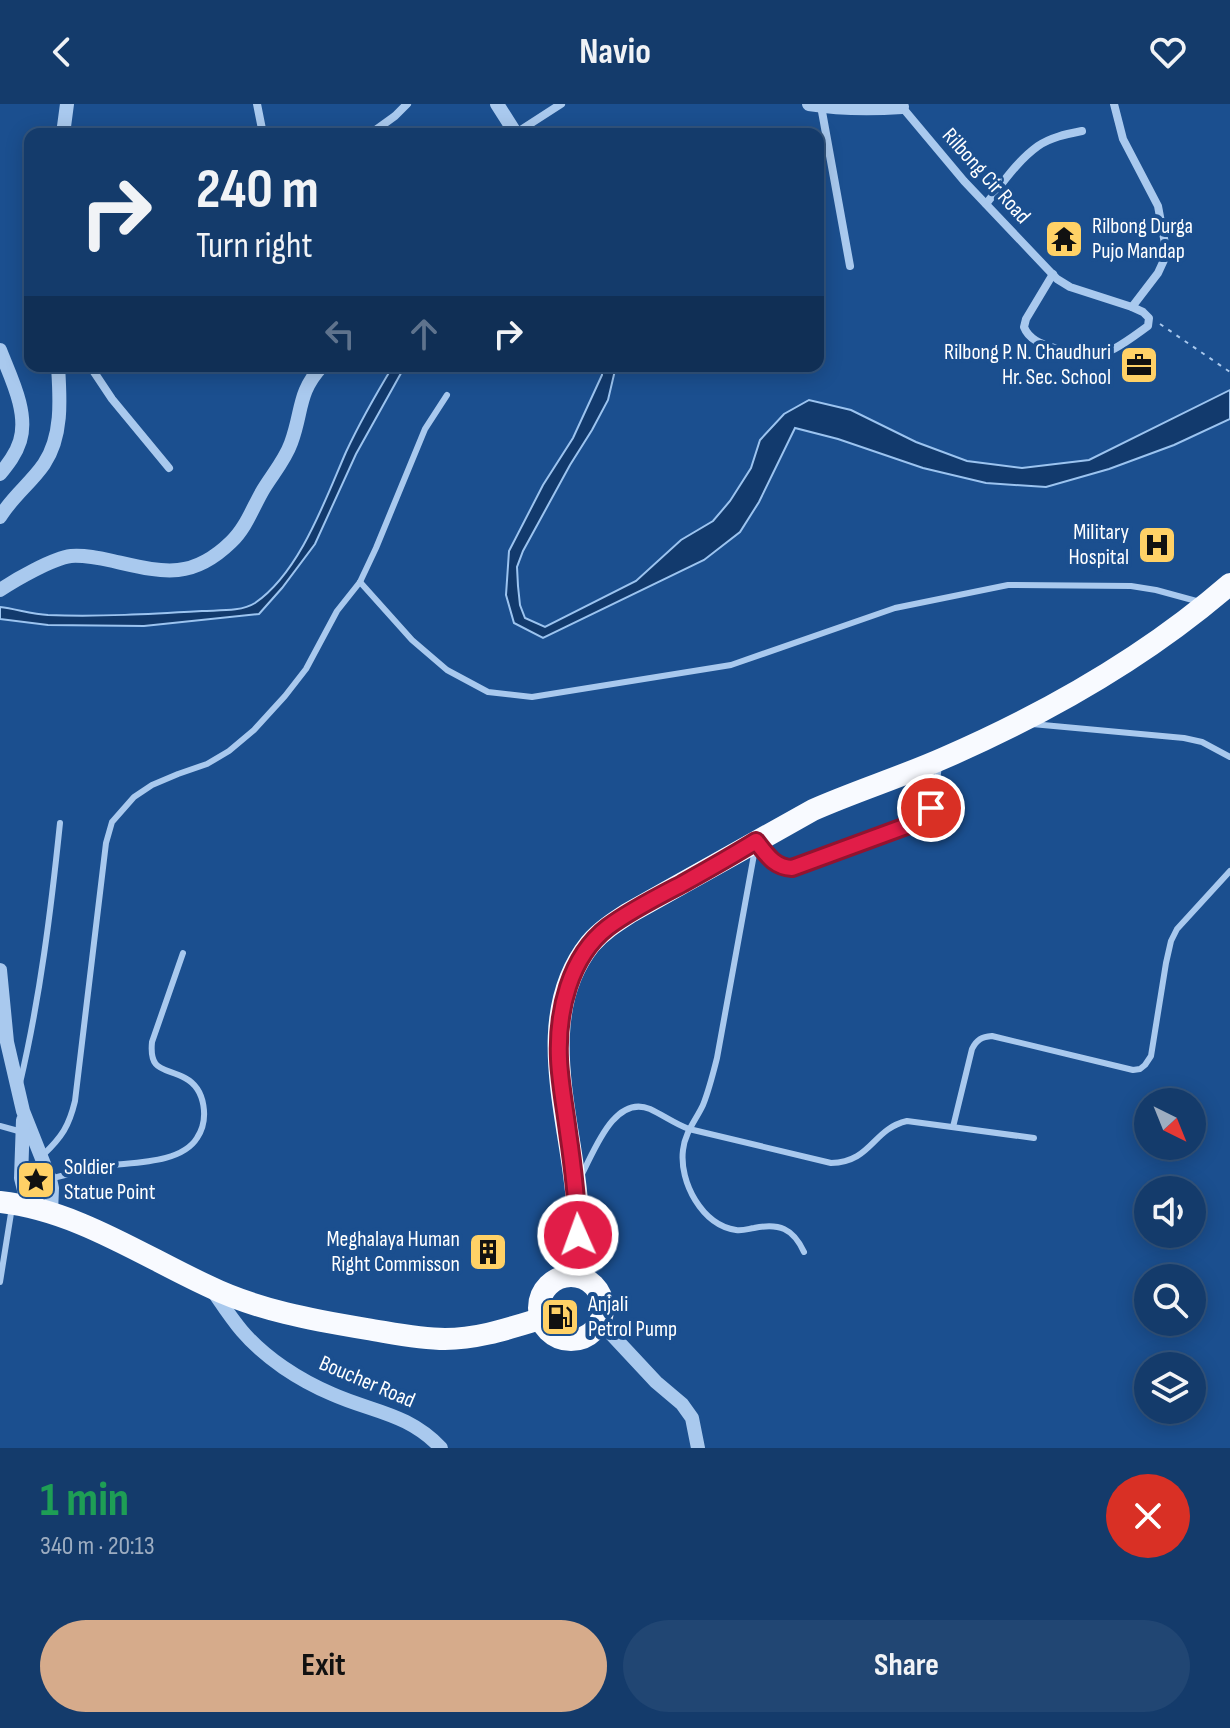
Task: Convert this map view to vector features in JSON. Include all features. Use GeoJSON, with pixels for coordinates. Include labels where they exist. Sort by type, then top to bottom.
{"type":"FeatureCollection","features":[{"type":"Feature","properties":{"kind":"highway"},"geometry":{"type":"LineString","coordinates":[[576,1276],[578,1235],[575,1187],[559,1061],[562,1007],[571,977],[592,942],[629,913],[813,810],[941,760],[1017,723],[1153,645],[1230,584]]}},
{"type":"Feature","properties":{"kind":"highway"},"geometry":{"type":"LineString","coordinates":[[14,1204],[51,1213],[115,1240],[211,1288],[298,1316],[402,1335],[446,1339],[474,1336],[540,1319]]}},
{"type":"Feature","properties":{"kind":"highway"},"geometry":{"type":"LineString","coordinates":[[566,1276],[585,1279],[593,1285],[603,1303],[600,1322],[587,1336],[578,1340],[551,1334],[540,1319],[543,1292],[549,1284],[566,1276]]}},
{"type":"Feature","properties":{"kind":"street"},"geometry":{"type":"LineString","coordinates":[[64,128],[67,104]]}},
{"type":"Feature","properties":{"kind":"street"},"geometry":{"type":"LineString","coordinates":[[257,104],[262,128]]}},
{"type":"Feature","properties":{"kind":"street"},"geometry":{"type":"LineString","coordinates":[[378,128],[407,104]]}},
{"type":"Feature","properties":{"kind":"street"},"geometry":{"type":"LineString","coordinates":[[497,104],[512,128]]}},
{"type":"Feature","properties":{"kind":"street"},"geometry":{"type":"LineString","coordinates":[[525,128],[561,104]]}},
{"type":"Feature","properties":{"kind":"street"},"geometry":{"type":"LineString","coordinates":[[1114,104],[1123,139],[1158,206],[1166,249],[1158,273],[1132,307]]}},
{"type":"Feature","properties":{"kind":"street"},"geometry":{"type":"LineString","coordinates":[[820,128],[815,105],[850,108],[905,105]]}},
{"type":"Feature","properties":{"kind":"street","name":"Rilbong Cir Road"},"geometry":{"type":"LineString","coordinates":[[905,105],[986,204],[1063,283],[1132,307],[1149,318]]}},
{"type":"Feature","properties":{"kind":"street"},"geometry":{"type":"LineString","coordinates":[[986,204],[1039,145],[1082,131]]}},
{"type":"Feature","properties":{"kind":"street"},"geometry":{"type":"LineString","coordinates":[[824,146],[850,266]]}},
{"type":"Feature","properties":{"kind":"street"},"geometry":{"type":"LineString","coordinates":[[1053,274],[1024,327],[1030,337],[1042,344],[1076,355],[1096,356],[1127,341],[1148,326],[1149,318]]}},
{"type":"Feature","properties":{"kind":"street"},"geometry":{"type":"LineString","coordinates":[[0,350],[19,401],[22,434],[15,453],[0,474]]}},
{"type":"Feature","properties":{"kind":"street"},"geometry":{"type":"LineString","coordinates":[[0,517],[46,462],[51,450],[59,416],[58,372]]}},
{"type":"Feature","properties":{"kind":"street"},"geometry":{"type":"LineString","coordinates":[[94,372],[112,399],[169,468]]}},
{"type":"Feature","properties":{"kind":"street"},"geometry":{"type":"LineString","coordinates":[[0,590],[67,557],[97,558],[178,572],[212,558],[242,529],[287,452],[299,417],[303,392],[317,372]]}},
{"type":"Feature","properties":{"kind":"street"},"geometry":{"type":"LineString","coordinates":[[0,970],[7,1042],[23,1111],[50,1179],[51,1213]]}},
{"type":"Feature","properties":{"kind":"street"},"geometry":{"type":"LineString","coordinates":[[14,1204],[21,1178],[23,1111]]}},
{"type":"Feature","properties":{"kind":"street","name":"Boucher Road"},"geometry":{"type":"LineString","coordinates":[[211,1288],[243,1332],[272,1360],[335,1396],[377,1409],[422,1430],[441,1448]]}},
{"type":"Feature","properties":{"kind":"street"},"geometry":{"type":"LineString","coordinates":[[600,1322],[656,1382],[682,1404],[692,1418],[698,1448]]}},
{"type":"Feature","properties":{"kind":"lane"},"geometry":{"type":"LineString","coordinates":[[41,1158],[59,1140],[71,1120],[106,843],[112,822],[134,797],[152,785],[207,764],[229,751],[254,730],[285,696],[306,669],[337,611],[360,582],[425,429],[447,395]]}},
{"type":"Feature","properties":{"kind":"lane"},"geometry":{"type":"LineString","coordinates":[[360,582],[412,640],[447,670],[488,692],[532,697],[731,665],[895,608],[1008,585],[1131,586],[1207,604]]}},
{"type":"Feature","properties":{"kind":"lane"},"geometry":{"type":"LineString","coordinates":[[1017,723],[1184,738],[1202,742],[1230,757]]}},
{"type":"Feature","properties":{"kind":"lane"},"geometry":{"type":"LineString","coordinates":[[756,841],[775,864],[792,868],[920,821],[931,808],[941,760]]}},
{"type":"Feature","properties":{"kind":"lane"},"geometry":{"type":"LineString","coordinates":[[19,1091],[46,940],[60,823]]}},
{"type":"Feature","properties":{"kind":"lane"},"geometry":{"type":"LineString","coordinates":[[756,841],[717,1058],[702,1108],[689,1129],[683,1149],[683,1172],[689,1191],[707,1214],[726,1227],[739,1231],[773,1225],[786,1230],[798,1240],[804,1252]]}},
{"type":"Feature","properties":{"kind":"lane"},"geometry":{"type":"LineString","coordinates":[[953,1127],[972,1049],[975,1042],[984,1036],[1133,1070],[1145,1065],[1153,1047],[1171,941],[1177,929],[1230,871]]}},
{"type":"Feature","properties":{"kind":"lane"},"geometry":{"type":"LineString","coordinates":[[50,1179],[104,1166],[161,1159],[190,1148],[199,1137],[204,1108],[196,1086],[161,1069],[151,1053],[152,1042],[183,953]]}},
{"type":"Feature","properties":{"kind":"lane"},"geometry":{"type":"LineString","coordinates":[[575,1187],[609,1124],[620,1111],[633,1106],[648,1108],[689,1129],[831,1163],[845,1162],[863,1154],[887,1128],[907,1121],[1034,1138]]}},
{"type":"Feature","properties":{"kind":"lane"},"geometry":{"type":"LineString","coordinates":[[0,1126],[22,1132]]}},
{"type":"Feature","properties":{"kind":"lane"},"geometry":{"type":"LineString","coordinates":[[0,1282],[14,1204]]}},
{"type":"Feature","properties":{"kind":"path"},"geometry":{"type":"LineString","coordinates":[[1149,318],[1230,372]]}},
{"type":"Feature","properties":{"kind":"water"},"geometry":{"type":"Polygon","coordinates":[[[389,372],[402,372],[356,454],[315,544],[259,614],[144,626],[48,625],[0,619],[0,607],[48,615],[106,615],[229,610],[255,603],[285,573],[310,534],[374,398],[389,372]]]}},
{"type":"Feature","properties":{"kind":"water"},"geometry":{"type":"Polygon","coordinates":[[[602,372],[615,372],[608,400],[517,567],[520,605],[525,618],[545,627],[636,581],[681,540],[713,521],[751,468],[760,440],[784,414],[809,400],[851,410],[916,442],[967,461],[1022,468],[1089,460],[1230,390],[1230,419],[1174,445],[1109,469],[1046,487],[986,483],[923,468],[795,428],[759,502],[740,532],[704,560],[543,638],[514,623],[506,595],[509,551],[543,485],[573,438],[602,372]]]}},
{"type":"Feature","properties":{"kind":"place","name":"Rilbong Durga Pujo Mandap"},"geometry":{"type":"Point","coordinates":[1064,239]}},
{"type":"Feature","properties":{"kind":"place","name":"Rilbong P. N. Chaudhuri Hr. Sec. School"},"geometry":{"type":"Point","coordinates":[1139,365]}},
{"type":"Feature","properties":{"kind":"place","name":"Military Hospital"},"geometry":{"type":"Point","coordinates":[1157,545]}},
{"type":"Feature","properties":{"kind":"place","name":"Soldier Statue Point"},"geometry":{"type":"Point","coordinates":[36,1180]}},
{"type":"Feature","properties":{"kind":"place","name":"Meghalaya Human Right Commisson"},"geometry":{"type":"Point","coordinates":[488,1252]}},
{"type":"Feature","properties":{"kind":"place","name":"Anjali Petrol Pump"},"geometry":{"type":"Point","coordinates":[560,1317]}},
{"type":"Feature","properties":{"kind":"route"},"geometry":{"type":"LineString","coordinates":[[578,1235],[577,1203],[559,1061],[559,1033],[562,1007],[571,977],[592,942],[629,913],[756,841],[775,864],[792,868],[920,821],[931,808]]}}]}
